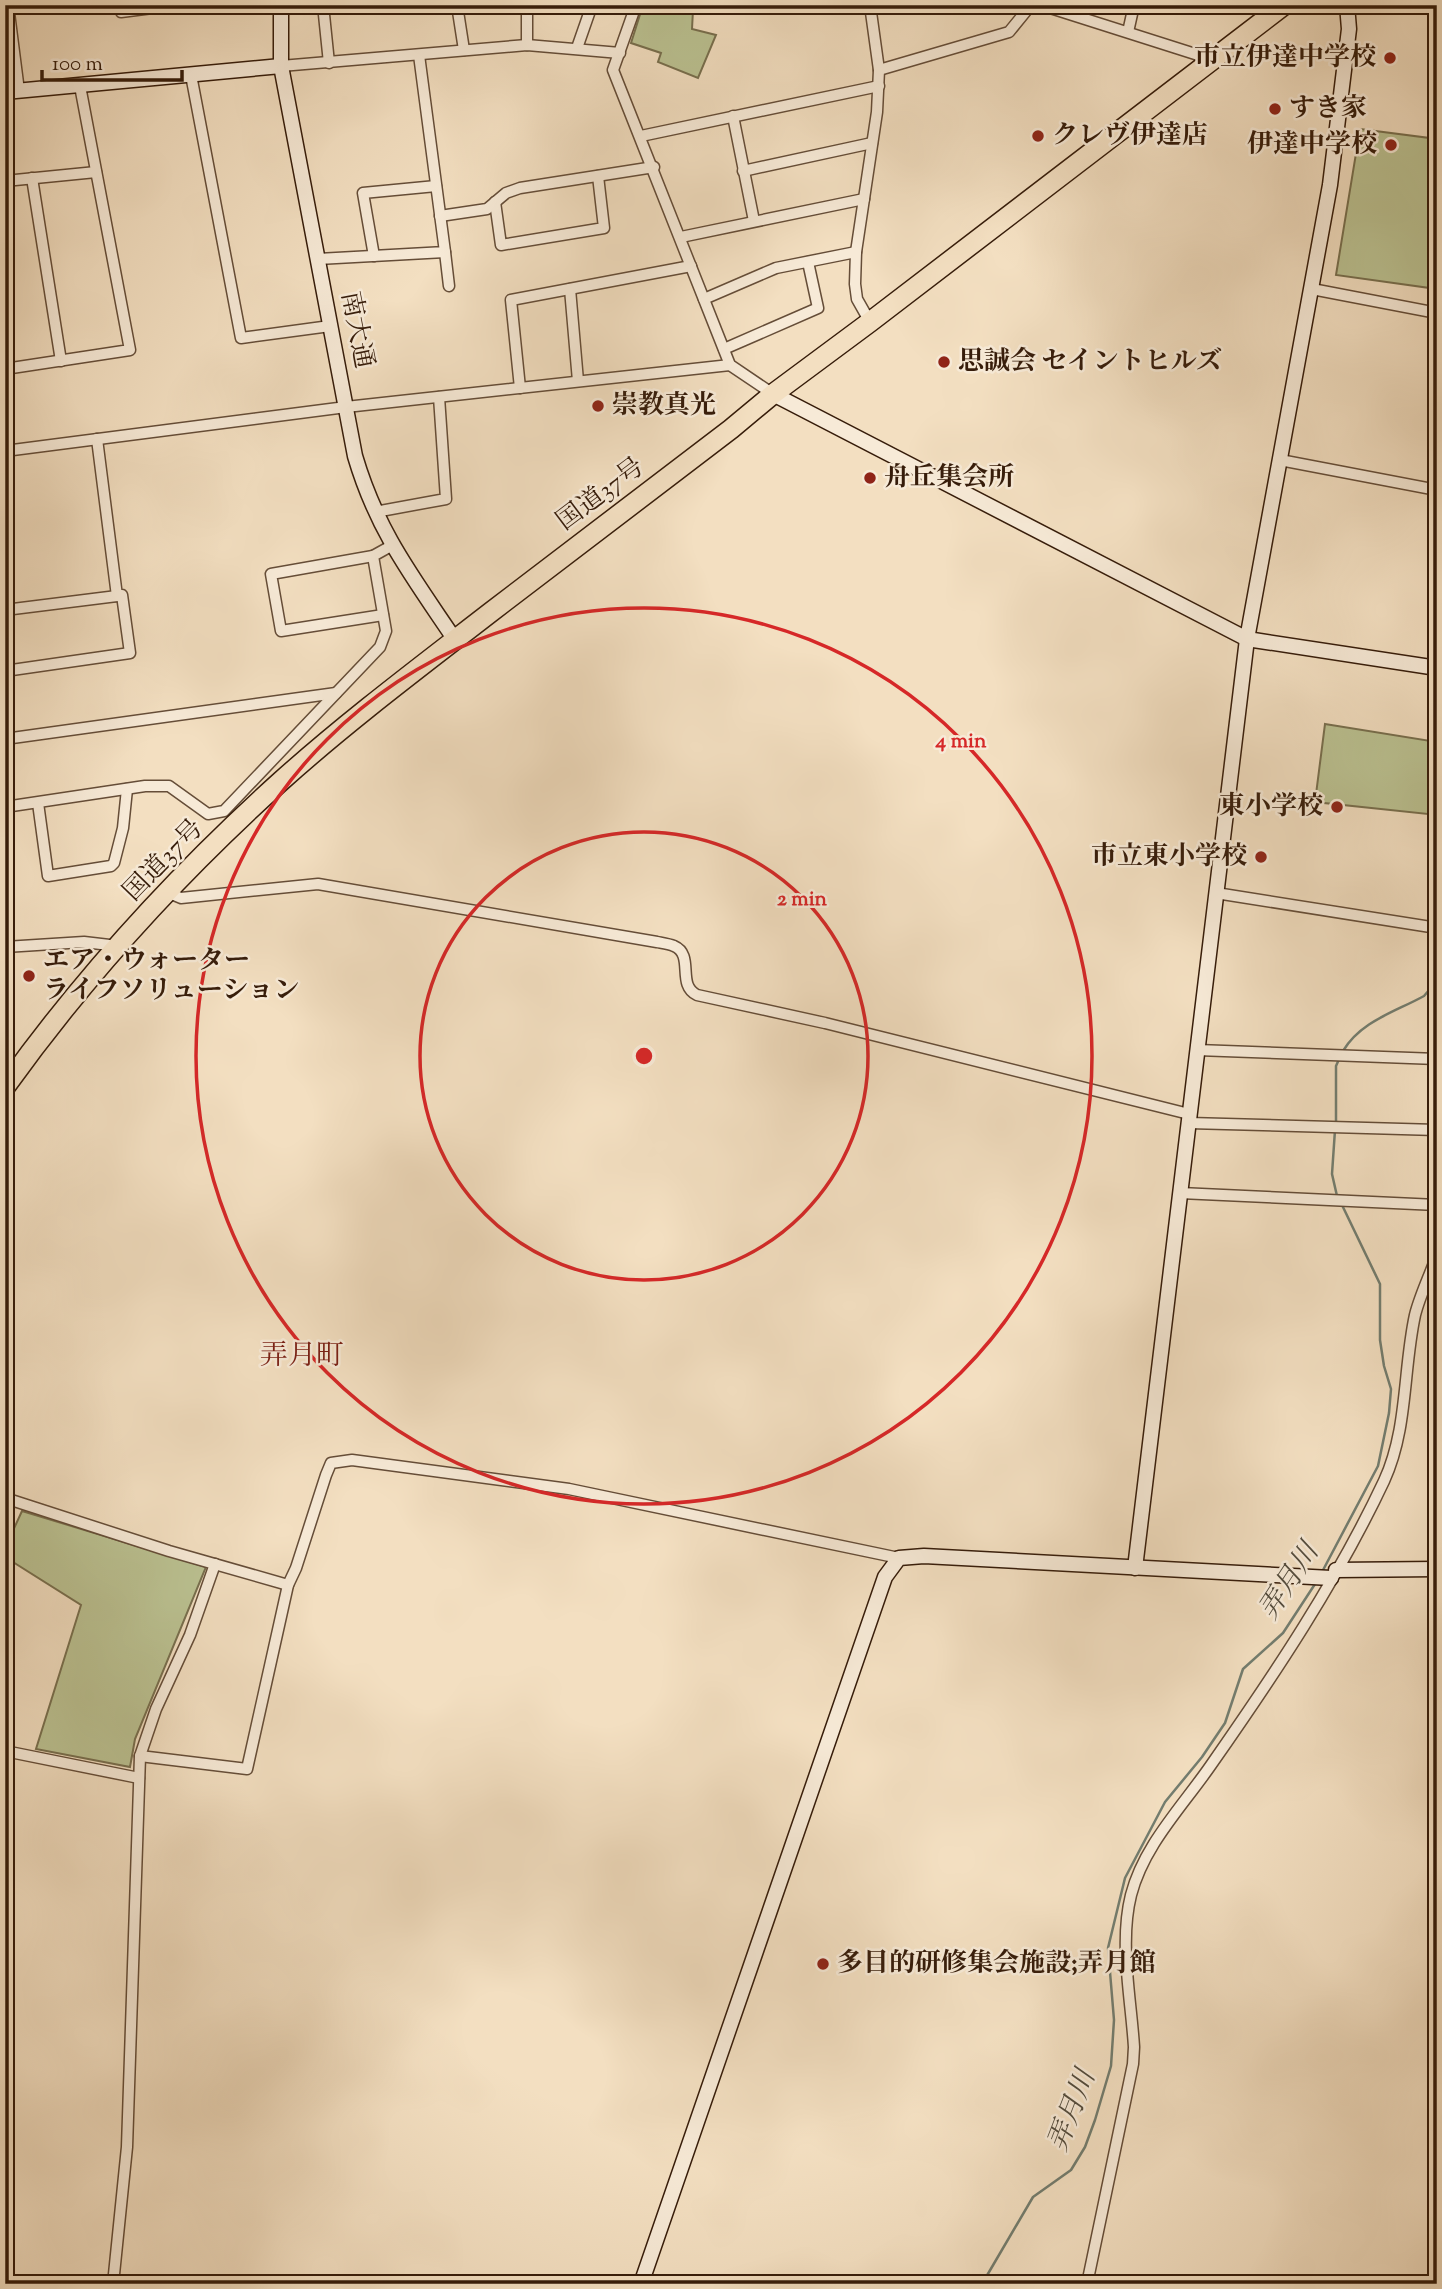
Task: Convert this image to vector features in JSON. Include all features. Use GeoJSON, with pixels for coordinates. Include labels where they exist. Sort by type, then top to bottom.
{"type":"FeatureCollection","features":[{"type":"Feature","properties":{"kind":"highway","name":"国道37号"},"geometry":{"type":"LineString","coordinates":[[5,1087],[36,1044],[118,946],[280,782],[382,696],[1284,5]]}},
{"type":"Feature","properties":{"kind":"street"},"geometry":{"type":"LineString","coordinates":[[8,5],[12,92],[527,45],[620,53]]}},
{"type":"Feature","properties":{"kind":"street"},"geometry":{"type":"LineString","coordinates":[[121,12],[176,5]]}},
{"type":"Feature","properties":{"kind":"street","name":"南大通"},"geometry":{"type":"LineString","coordinates":[[281,5],[281,66],[355,456],[363,484],[391,546],[455,640]]}},
{"type":"Feature","properties":{"kind":"street"},"geometry":{"type":"LineString","coordinates":[[323,5],[329,63]]}},
{"type":"Feature","properties":{"kind":"street"},"geometry":{"type":"LineString","coordinates":[[457,5],[464,50]]}},
{"type":"Feature","properties":{"kind":"street"},"geometry":{"type":"LineString","coordinates":[[527,5],[527,45]]}},
{"type":"Feature","properties":{"kind":"street"},"geometry":{"type":"LineString","coordinates":[[577,48],[592,5]]}},
{"type":"Feature","properties":{"kind":"street"},"geometry":{"type":"LineString","coordinates":[[636,5],[613,70],[730,365],[773,394],[1247,639],[1437,668]]}},
{"type":"Feature","properties":{"kind":"street"},"geometry":{"type":"LineString","coordinates":[[870,5],[878,70],[877,112],[856,252],[857,299],[870,322]]}},
{"type":"Feature","properties":{"kind":"street"},"geometry":{"type":"LineString","coordinates":[[878,70],[1009,32],[1031,5]]}},
{"type":"Feature","properties":{"kind":"street"},"geometry":{"type":"LineString","coordinates":[[1041,5],[1214,60]]}},
{"type":"Feature","properties":{"kind":"street"},"geometry":{"type":"LineString","coordinates":[[1128,32],[1134,5]]}},
{"type":"Feature","properties":{"kind":"street"},"geometry":{"type":"LineString","coordinates":[[1135,1568],[1247,639],[1312,289],[1336,143],[1349,29],[1347,5]]}},
{"type":"Feature","properties":{"kind":"street"},"geometry":{"type":"LineString","coordinates":[[419,55],[449,286]]}},
{"type":"Feature","properties":{"kind":"street"},"geometry":{"type":"LineString","coordinates":[[191,75],[241,338],[330,326]]}},
{"type":"Feature","properties":{"kind":"street"},"geometry":{"type":"LineString","coordinates":[[5,369],[130,351],[80,86]]}},
{"type":"Feature","properties":{"kind":"street"},"geometry":{"type":"LineString","coordinates":[[640,136],[878,86]]}},
{"type":"Feature","properties":{"kind":"street"},"geometry":{"type":"LineString","coordinates":[[733,116],[754,221]]}},
{"type":"Feature","properties":{"kind":"street"},"geometry":{"type":"LineString","coordinates":[[743,172],[872,142]]}},
{"type":"Feature","properties":{"kind":"street"},"geometry":{"type":"LineString","coordinates":[[440,216],[487,209],[506,193],[520,188],[653,167]]}},
{"type":"Feature","properties":{"kind":"street"},"geometry":{"type":"LineString","coordinates":[[5,181],[96,172]]}},
{"type":"Feature","properties":{"kind":"street"},"geometry":{"type":"LineString","coordinates":[[495,202],[501,245],[604,228],[598,176]]}},
{"type":"Feature","properties":{"kind":"street"},"geometry":{"type":"LineString","coordinates":[[32,178],[61,361]]}},
{"type":"Feature","properties":{"kind":"street"},"geometry":{"type":"LineString","coordinates":[[374,256],[363,193],[436,186]]}},
{"type":"Feature","properties":{"kind":"street"},"geometry":{"type":"LineString","coordinates":[[681,237],[864,199]]}},
{"type":"Feature","properties":{"kind":"street"},"geometry":{"type":"LineString","coordinates":[[704,299],[776,268],[856,252]]}},
{"type":"Feature","properties":{"kind":"street"},"geometry":{"type":"LineString","coordinates":[[318,259],[445,253]]}},
{"type":"Feature","properties":{"kind":"street"},"geometry":{"type":"LineString","coordinates":[[724,349],[818,308],[808,262]]}},
{"type":"Feature","properties":{"kind":"street"},"geometry":{"type":"LineString","coordinates":[[520,388],[511,300],[691,266]]}},
{"type":"Feature","properties":{"kind":"street"},"geometry":{"type":"LineString","coordinates":[[570,289],[578,381]]}},
{"type":"Feature","properties":{"kind":"street"},"geometry":{"type":"LineString","coordinates":[[1312,289],[1437,313]]}},
{"type":"Feature","properties":{"kind":"street"},"geometry":{"type":"LineString","coordinates":[[5,451],[346,407],[730,365]]}},
{"type":"Feature","properties":{"kind":"street"},"geometry":{"type":"LineString","coordinates":[[375,512],[446,499],[439,397]]}},
{"type":"Feature","properties":{"kind":"street"},"geometry":{"type":"LineString","coordinates":[[97,439],[117,596]]}},
{"type":"Feature","properties":{"kind":"street"},"geometry":{"type":"LineString","coordinates":[[1280,460],[1437,490]]}},
{"type":"Feature","properties":{"kind":"street"},"geometry":{"type":"LineString","coordinates":[[383,615],[281,631],[271,574],[373,556],[391,546]]}},
{"type":"Feature","properties":{"kind":"street"},"geometry":{"type":"LineString","coordinates":[[5,807],[145,786],[169,786],[208,814],[224,811],[380,647],[386,631],[373,556]]}},
{"type":"Feature","properties":{"kind":"street"},"geometry":{"type":"LineString","coordinates":[[5,610],[122,595],[130,653],[5,671]]}},
{"type":"Feature","properties":{"kind":"street"},"geometry":{"type":"LineString","coordinates":[[5,739],[337,693]]}},
{"type":"Feature","properties":{"kind":"street"},"geometry":{"type":"LineString","coordinates":[[38,803],[48,876],[114,863],[123,828],[127,789]]}},
{"type":"Feature","properties":{"kind":"street"},"geometry":{"type":"LineString","coordinates":[[169,893],[181,898],[318,884],[657,942],[680,950],[685,962],[686,986],[690,992],[697,995],[838,1026],[1189,1118],[1335,1129],[1437,1130]]}},
{"type":"Feature","properties":{"kind":"street"},"geometry":{"type":"LineString","coordinates":[[1216,893],[1437,928]]}},
{"type":"Feature","properties":{"kind":"street"},"geometry":{"type":"LineString","coordinates":[[5,947],[84,942],[118,946]]}},
{"type":"Feature","properties":{"kind":"street"},"geometry":{"type":"LineString","coordinates":[[1197,1050],[1437,1059]]}},
{"type":"Feature","properties":{"kind":"street"},"geometry":{"type":"LineString","coordinates":[[1180,1193],[1437,1205]]}},
{"type":"Feature","properties":{"kind":"street"},"geometry":{"type":"LineString","coordinates":[[1087,2284],[1133,2064],[1135,2047],[1126,1937],[1131,1898],[1139,1870],[1149,1851],[1211,1765],[1320,1602],[1385,1479],[1394,1452],[1415,1314],[1437,1255]]}},
{"type":"Feature","properties":{"kind":"street"},"geometry":{"type":"LineString","coordinates":[[140,1756],[247,1769],[288,1585],[331,1463],[352,1460],[569,1489],[899,1558],[924,1556],[1135,1568],[1333,1574],[1437,1569]]}},
{"type":"Feature","properties":{"kind":"street"},"geometry":{"type":"LineString","coordinates":[[5,1498],[288,1585]]}},
{"type":"Feature","properties":{"kind":"street"},"geometry":{"type":"LineString","coordinates":[[641,2284],[885,1577],[899,1558]]}},
{"type":"Feature","properties":{"kind":"street"},"geometry":{"type":"LineString","coordinates":[[113,2284],[127,2147],[140,1756],[156,1709],[190,1634],[215,1564]]}},
{"type":"Feature","properties":{"kind":"street"},"geometry":{"type":"LineString","coordinates":[[5,1751],[138,1778]]}},
{"type":"Feature","properties":{"kind":"green space"},"geometry":{"type":"Polygon","coordinates":[[[643,5],[674,5],[693,10],[692,29],[716,35],[698,78],[658,62],[661,53],[631,43],[643,5]]]}},
{"type":"Feature","properties":{"kind":"green space"},"geometry":{"type":"Polygon","coordinates":[[[1360,129],[1437,139],[1437,289],[1336,275],[1360,129]]]}},
{"type":"Feature","properties":{"kind":"green space"},"geometry":{"type":"Polygon","coordinates":[[[1325,724],[1437,742],[1437,815],[1315,802],[1325,724]]]}},
{"type":"Feature","properties":{"kind":"green space"},"geometry":{"type":"Polygon","coordinates":[[[22,1511],[206,1567],[135,1739],[130,1767],[36,1749],[81,1605],[5,1557],[5,1548],[22,1511]]]}},
{"type":"Feature","properties":{"kind":"waterway","name":"弄月川"},"geometry":{"type":"LineString","coordinates":[[1343,1051],[1350,1041],[1369,1025],[1424,996],[1430,989],[1437,966]]}},
{"type":"Feature","properties":{"kind":"waterway","name":"弄月川"},"geometry":{"type":"LineString","coordinates":[[1336,1123],[1336,1066],[1340,1057]]}},
{"type":"Feature","properties":{"kind":"waterway","name":"弄月川"},"geometry":{"type":"LineString","coordinates":[[1335,1130],[1332,1174],[1337,1196]]}},
{"type":"Feature","properties":{"kind":"waterway","name":"弄月川"},"geometry":{"type":"LineString","coordinates":[[1322,1572],[1378,1466],[1391,1389],[1380,1340],[1380,1284],[1342,1205]]}},
{"type":"Feature","properties":{"kind":"waterway","name":"弄月川"},"geometry":{"type":"LineString","coordinates":[[982,2284],[1033,2197],[1071,2170],[1085,2147],[1095,2120],[1111,2066],[1114,2020],[1108,1948],[1125,1878],[1165,1802],[1202,1757],[1225,1723],[1243,1669],[1283,1633],[1317,1581]]}},
{"type":"Feature","properties":{"kind":"place","name":"市立伊達中学校"},"geometry":{"type":"Point","coordinates":[1390,58]}},
{"type":"Feature","properties":{"kind":"place","name":"すき家"},"geometry":{"type":"Point","coordinates":[1275,109]}},
{"type":"Feature","properties":{"kind":"place","name":"クレヴ伊達店"},"geometry":{"type":"Point","coordinates":[1038,136]}},
{"type":"Feature","properties":{"kind":"place","name":"伊達中学校"},"geometry":{"type":"Point","coordinates":[1391,145]}},
{"type":"Feature","properties":{"kind":"place","name":"思誠会 セイントヒルズ"},"geometry":{"type":"Point","coordinates":[944,362]}},
{"type":"Feature","properties":{"kind":"place","name":"崇教真光"},"geometry":{"type":"Point","coordinates":[598,406]}},
{"type":"Feature","properties":{"kind":"place","name":"舟丘集会所"},"geometry":{"type":"Point","coordinates":[870,478]}},
{"type":"Feature","properties":{"kind":"place","name":"東小学校"},"geometry":{"type":"Point","coordinates":[1337,807]}},
{"type":"Feature","properties":{"kind":"place","name":"市立東小学校"},"geometry":{"type":"Point","coordinates":[1261,857]}},
{"type":"Feature","properties":{"kind":"place","name":"エア・ウォーター ライフソリューション"},"geometry":{"type":"Point","coordinates":[29,976]}},
{"type":"Feature","properties":{"kind":"place","name":"多目的研修集会施設;弄月館"},"geometry":{"type":"Point","coordinates":[823,1964]}},
{"type":"Feature","properties":{"kind":"district","name":"弄月町"},"geometry":{"type":"Point","coordinates":[302,1357]}}]}
